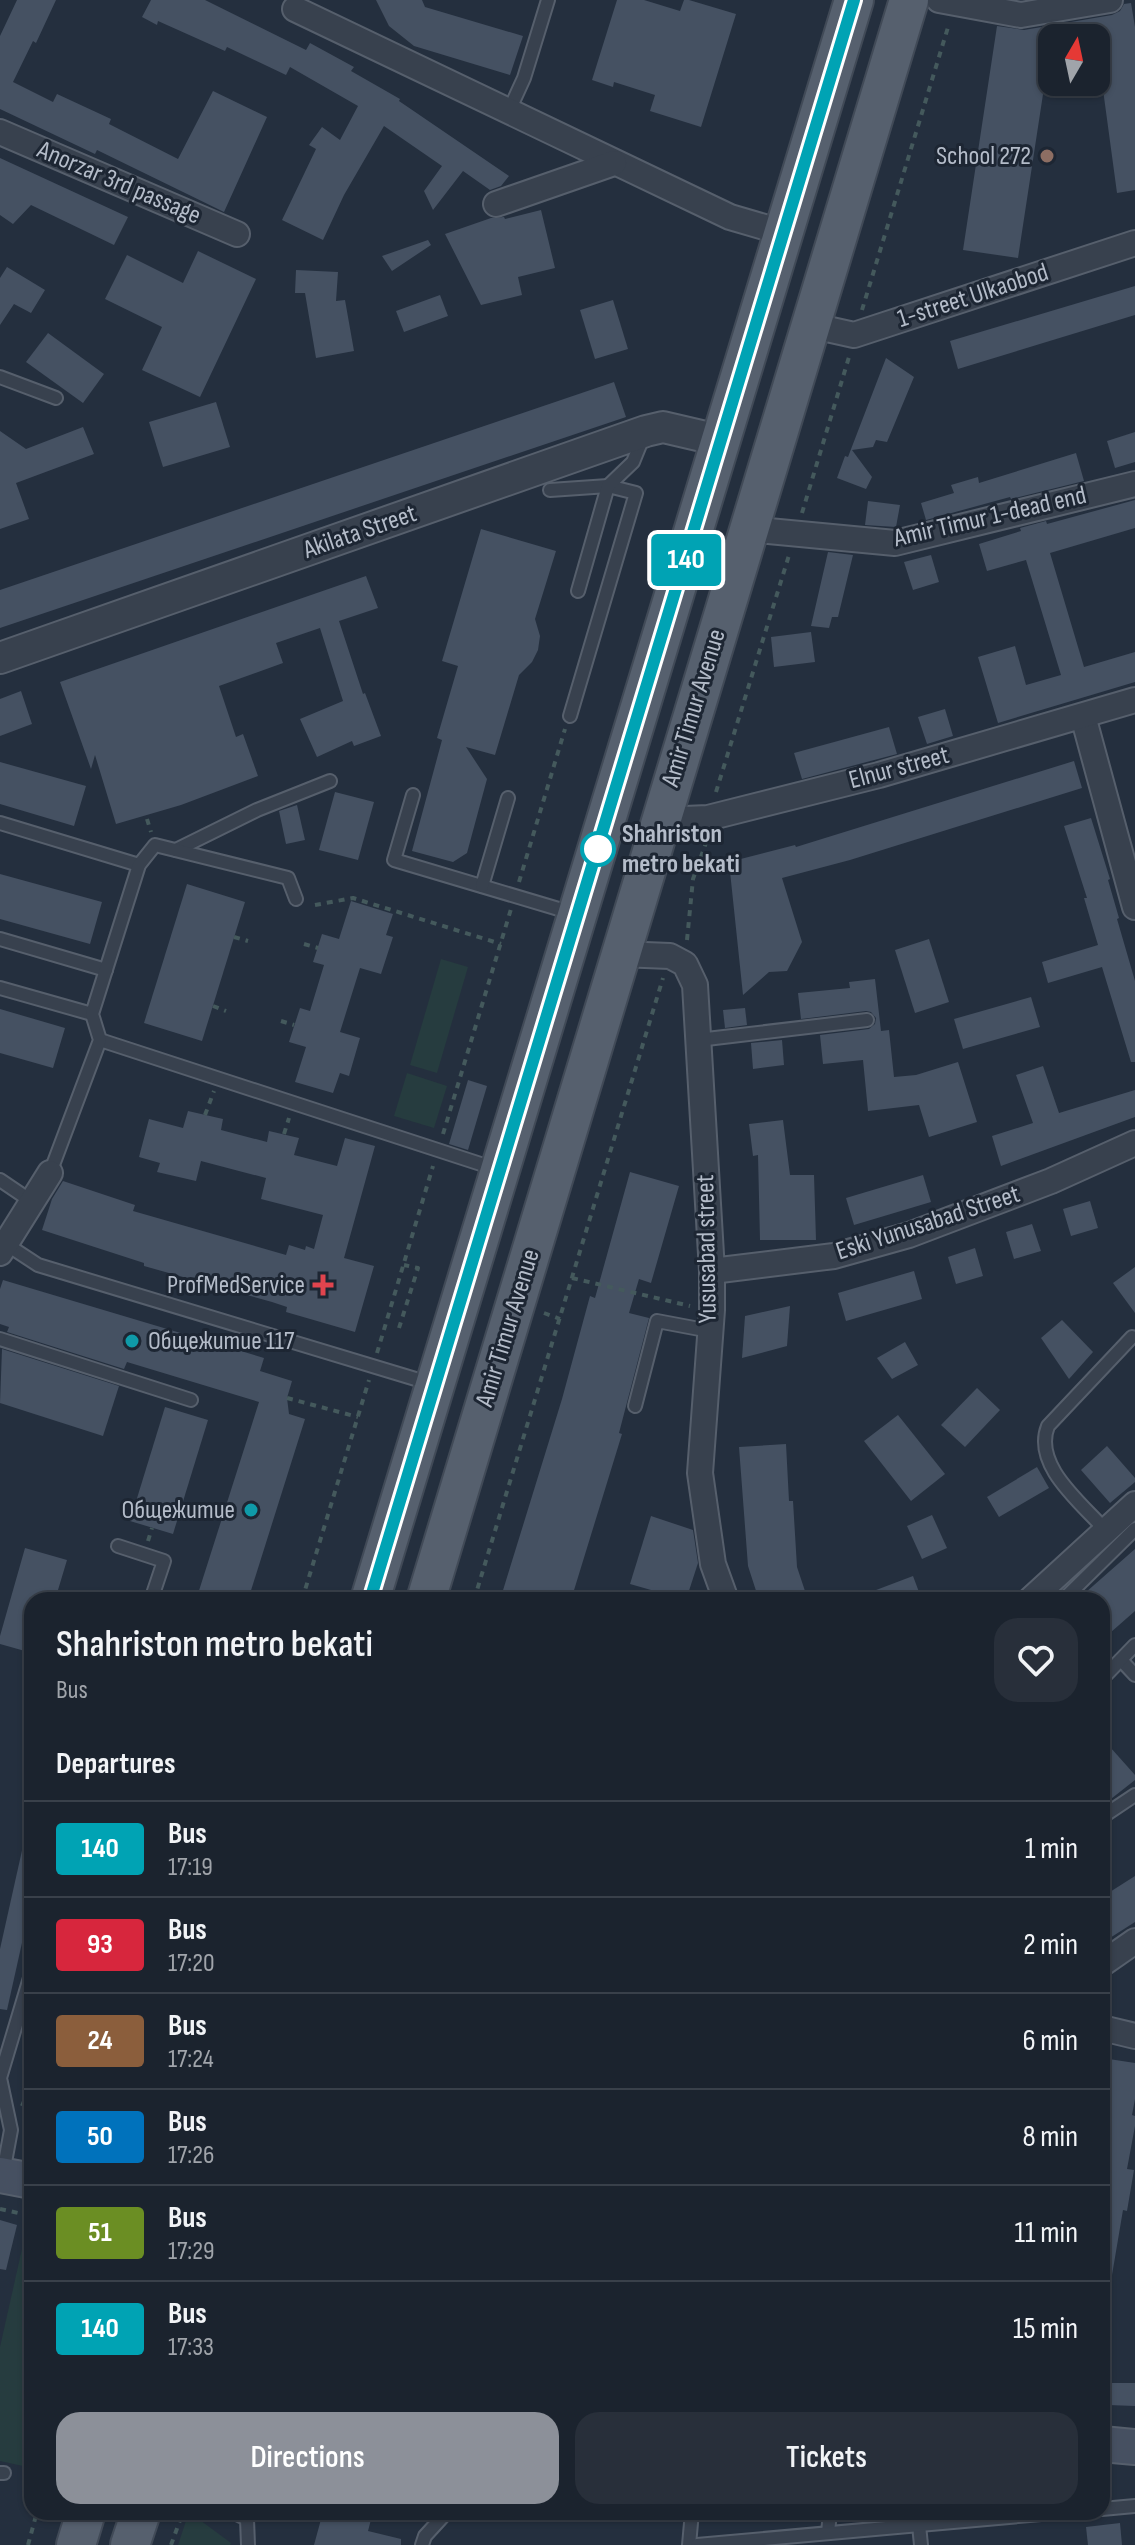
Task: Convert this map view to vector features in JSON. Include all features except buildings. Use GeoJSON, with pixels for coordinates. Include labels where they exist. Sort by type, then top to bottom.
{"type":"FeatureCollection","features":[{"type":"Feature","properties":{"kind":"main road","name":"Amir Timur Avenue"},"geometry":{"type":"LineString","coordinates":[[372,1592],[854,0]]}},
{"type":"Feature","properties":{"kind":"main road","name":"Amir Timur Avenue"},"geometry":{"type":"LineString","coordinates":[[428,1592],[909,0]]}},
{"type":"Feature","properties":{"kind":"main road"},"geometry":{"type":"LineString","coordinates":[[1110,2445],[1135,2447]]}},
{"type":"Feature","properties":{"kind":"main road"},"geometry":{"type":"LineString","coordinates":[[76,2545],[84,2520]]}},
{"type":"Feature","properties":{"kind":"main road"},"geometry":{"type":"LineString","coordinates":[[130,2545],[138,2520]]}},
{"type":"Feature","properties":{"kind":"street"},"geometry":{"type":"LineString","coordinates":[[947,1],[1021,15],[1110,0]]}},
{"type":"Feature","properties":{"kind":"street"},"geometry":{"type":"LineString","coordinates":[[295,9],[730,217],[785,233]]}},
{"type":"Feature","properties":{"kind":"street","name":"Anorzar 3rd passage"},"geometry":{"type":"LineString","coordinates":[[0,132],[237,234]]}},
{"type":"Feature","properties":{"kind":"street"},"geometry":{"type":"LineString","coordinates":[[496,204],[614,163]]}},
{"type":"Feature","properties":{"kind":"street","name":"1-street Ulkaobod"},"geometry":{"type":"LineString","coordinates":[[854,335],[1135,243]]}},
{"type":"Feature","properties":{"kind":"street"},"geometry":{"type":"LineString","coordinates":[[809,325],[854,335]]}},
{"type":"Feature","properties":{"kind":"street","name":"Аkilata Street"},"geometry":{"type":"LineString","coordinates":[[0,658],[646,431],[663,427],[723,441]]}},
{"type":"Feature","properties":{"kind":"street","name":"Amir Timur 1-dead end"},"geometry":{"type":"LineString","coordinates":[[748,529],[895,543],[1135,484]]}},
{"type":"Feature","properties":{"kind":"street","name":"Elnur street"},"geometry":{"type":"LineString","coordinates":[[661,820],[708,818],[879,775],[1135,700]]}},
{"type":"Feature","properties":{"kind":"street"},"geometry":{"type":"LineString","coordinates":[[1083,716],[1135,907]]}},
{"type":"Feature","properties":{"kind":"street"},"geometry":{"type":"LineString","coordinates":[[620,954],[670,956],[685,964],[695,985]]}},
{"type":"Feature","properties":{"kind":"street","name":"Yususabad street"},"geometry":{"type":"LineString","coordinates":[[695,985],[712,1271],[700,1473],[713,1564],[723,1592]]}},
{"type":"Feature","properties":{"kind":"street","name":"Eski Yunusabad Street"},"geometry":{"type":"LineString","coordinates":[[712,1271],[834,1256],[909,1235],[1051,1181],[1135,1143]]}},
{"type":"Feature","properties":{"kind":"street"},"geometry":{"type":"LineString","coordinates":[[3,1249],[50,1173]]}},
{"type":"Feature","properties":{"kind":"street"},"geometry":{"type":"LineString","coordinates":[[1039,1592],[1135,1504]]}},
{"type":"Feature","properties":{"kind":"street"},"geometry":{"type":"LineString","coordinates":[[1110,1958],[1135,1941]]}},
{"type":"Feature","properties":{"kind":"street"},"geometry":{"type":"LineString","coordinates":[[1110,2030],[1135,2036]]}},
{"type":"Feature","properties":{"kind":"lane"},"geometry":{"type":"LineString","coordinates":[[508,113],[524,78],[548,0]]}},
{"type":"Feature","properties":{"kind":"lane"},"geometry":{"type":"LineString","coordinates":[[0,377],[56,398]]}},
{"type":"Feature","properties":{"kind":"lane"},"geometry":{"type":"LineString","coordinates":[[578,591],[608,486],[633,462],[646,431]]}},
{"type":"Feature","properties":{"kind":"lane"},"geometry":{"type":"LineString","coordinates":[[550,490],[608,486],[636,493],[570,716]]}},
{"type":"Feature","properties":{"kind":"lane"},"geometry":{"type":"LineString","coordinates":[[176,850],[257,810],[330,781]]}},
{"type":"Feature","properties":{"kind":"lane"},"geometry":{"type":"LineString","coordinates":[[413,795],[394,860],[578,914]]}},
{"type":"Feature","properties":{"kind":"lane"},"geometry":{"type":"LineString","coordinates":[[482,886],[508,798]]}},
{"type":"Feature","properties":{"kind":"lane"},"geometry":{"type":"LineString","coordinates":[[0,823],[139,865]]}},
{"type":"Feature","properties":{"kind":"lane"},"geometry":{"type":"LineString","coordinates":[[50,1173],[100,1040],[92,1014],[139,865],[155,845],[288,878],[296,899]]}},
{"type":"Feature","properties":{"kind":"lane"},"geometry":{"type":"LineString","coordinates":[[0,939],[106,970]]}},
{"type":"Feature","properties":{"kind":"lane"},"geometry":{"type":"LineString","coordinates":[[0,988],[92,1014]]}},
{"type":"Feature","properties":{"kind":"lane"},"geometry":{"type":"LineString","coordinates":[[698,1040],[867,1020]]}},
{"type":"Feature","properties":{"kind":"lane"},"geometry":{"type":"LineString","coordinates":[[100,1040],[501,1170]]}},
{"type":"Feature","properties":{"kind":"lane"},"geometry":{"type":"LineString","coordinates":[[0,1180],[34,1203]]}},
{"type":"Feature","properties":{"kind":"lane"},"geometry":{"type":"LineString","coordinates":[[3,1249],[38,1265],[435,1385]]}},
{"type":"Feature","properties":{"kind":"lane"},"geometry":{"type":"LineString","coordinates":[[635,1406],[657,1321],[711,1321]]}},
{"type":"Feature","properties":{"kind":"lane"},"geometry":{"type":"LineString","coordinates":[[1107,1532],[1058,1477],[1044,1452],[1043,1439],[1048,1426],[1132,1337]]}},
{"type":"Feature","properties":{"kind":"lane"},"geometry":{"type":"LineString","coordinates":[[0,1339],[191,1400]]}},
{"type":"Feature","properties":{"kind":"lane"},"geometry":{"type":"LineString","coordinates":[[1071,1592],[1135,1529]]}},
{"type":"Feature","properties":{"kind":"lane"},"geometry":{"type":"LineString","coordinates":[[118,1546],[164,1561],[154,1592]]}},
{"type":"Feature","properties":{"kind":"lane"},"geometry":{"type":"LineString","coordinates":[[1110,1671],[1135,1645]]}},
{"type":"Feature","properties":{"kind":"lane"},"geometry":{"type":"LineString","coordinates":[[1121,1660],[1135,1675]]}},
{"type":"Feature","properties":{"kind":"lane"},"geometry":{"type":"LineString","coordinates":[[1110,1812],[1135,1795]]}},
{"type":"Feature","properties":{"kind":"lane"},"geometry":{"type":"LineString","coordinates":[[8,2185],[11,2130],[0,2078],[24,1998]]}},
{"type":"Feature","properties":{"kind":"lane"},"geometry":{"type":"LineString","coordinates":[[1110,2508],[1135,2506]]}},
{"type":"Feature","properties":{"kind":"lane"},"geometry":{"type":"LineString","coordinates":[[247,2520],[248,2545]]}},
{"type":"Feature","properties":{"kind":"lane"},"geometry":{"type":"LineString","coordinates":[[422,2545],[425,2536],[440,2520]]}},
{"type":"Feature","properties":{"kind":"lane"},"geometry":{"type":"LineString","coordinates":[[689,2545],[691,2520]]}},
{"type":"Feature","properties":{"kind":"lane"},"geometry":{"type":"LineString","coordinates":[[828,2533],[829,2520]]}},
{"type":"Feature","properties":{"kind":"lane"},"geometry":{"type":"LineString","coordinates":[[697,2545],[975,2520]]}},
{"type":"Feature","properties":{"kind":"lane"},"geometry":{"type":"LineString","coordinates":[[919,2525],[921,2545]]}},
{"type":"Feature","properties":{"kind":"path"},"geometry":{"type":"LineString","coordinates":[[695,985],[694,957],[686,942],[693,879],[708,837],[708,818],[796,534],[947,1]]}},
{"type":"Feature","properties":{"kind":"path"},"geometry":{"type":"LineString","coordinates":[[315,905],[353,898],[501,944]]}},
{"type":"Feature","properties":{"kind":"path"},"geometry":{"type":"LineString","coordinates":[[234,937],[248,941]]}},
{"type":"Feature","properties":{"kind":"path"},"geometry":{"type":"LineString","coordinates":[[304,944],[318,948]]}},
{"type":"Feature","properties":{"kind":"path"},"geometry":{"type":"LineString","coordinates":[[476,1592],[670,956]]}},
{"type":"Feature","properties":{"kind":"path"},"geometry":{"type":"LineString","coordinates":[[213,1006],[226,1011]]}},
{"type":"Feature","properties":{"kind":"path"},"geometry":{"type":"LineString","coordinates":[[281,1021],[294,1025]]}},
{"type":"Feature","properties":{"kind":"path"},"geometry":{"type":"LineString","coordinates":[[205,1115],[218,1078]]}},
{"type":"Feature","properties":{"kind":"path"},"geometry":{"type":"LineString","coordinates":[[399,1328],[418,1268],[404,1265]]}},
{"type":"Feature","properties":{"kind":"path"},"geometry":{"type":"LineString","coordinates":[[572,1278],[711,1321]]}},
{"type":"Feature","properties":{"kind":"path"},"geometry":{"type":"LineString","coordinates":[[541,1312],[560,1319]]}},
{"type":"Feature","properties":{"kind":"path"},"geometry":{"type":"LineString","coordinates":[[287,1398],[358,1417]]}},
{"type":"Feature","properties":{"kind":"path"},"geometry":{"type":"LineString","coordinates":[[8,2185],[24,2206]]}},
{"type":"Feature","properties":{"kind":"path"},"geometry":{"type":"LineString","coordinates":[[28,2545],[35,2520]]}},
{"type":"Feature","properties":{"kind":"path"},"geometry":{"type":"LineString","coordinates":[[171,2545],[180,2520]]}},
{"type":"Feature","properties":{"kind":"green space"},"geometry":{"type":"Polygon","coordinates":[[[441,959],[468,967],[437,1073],[410,1065],[441,959]]]}},
{"type":"Feature","properties":{"kind":"green space"},"geometry":{"type":"Polygon","coordinates":[[[407,1073],[447,1086],[434,1128],[394,1116],[407,1073]]]}},
{"type":"Feature","properties":{"kind":"green space"},"geometry":{"type":"Polygon","coordinates":[[[24,2240],[24,2466],[0,2461],[0,2347],[24,2240]]]}},
{"type":"Feature","properties":{"kind":"green space"},"geometry":{"type":"Polygon","coordinates":[[[186,2520],[200,2520],[231,2543],[230,2545],[178,2545],[186,2520]]]}},
{"type":"Feature","properties":{"kind":"bus line","name":"140"},"geometry":{"type":"LineString","coordinates":[[372,1592],[854,0]]}},
{"type":"Feature","properties":{"kind":"place","name":"School 272"},"geometry":{"type":"Point","coordinates":[1047,156]}},
{"type":"Feature","properties":{"kind":"place","name":"Shahriston metro bekati"},"geometry":{"type":"Point","coordinates":[598,849]}},
{"type":"Feature","properties":{"kind":"place","name":"ProfMedService"},"geometry":{"type":"Point","coordinates":[323,1285]}},
{"type":"Feature","properties":{"kind":"place","name":"Общежитие 117"},"geometry":{"type":"Point","coordinates":[132,1341]}},
{"type":"Feature","properties":{"kind":"place","name":"Общежитие"},"geometry":{"type":"Point","coordinates":[251,1510]}}]}
